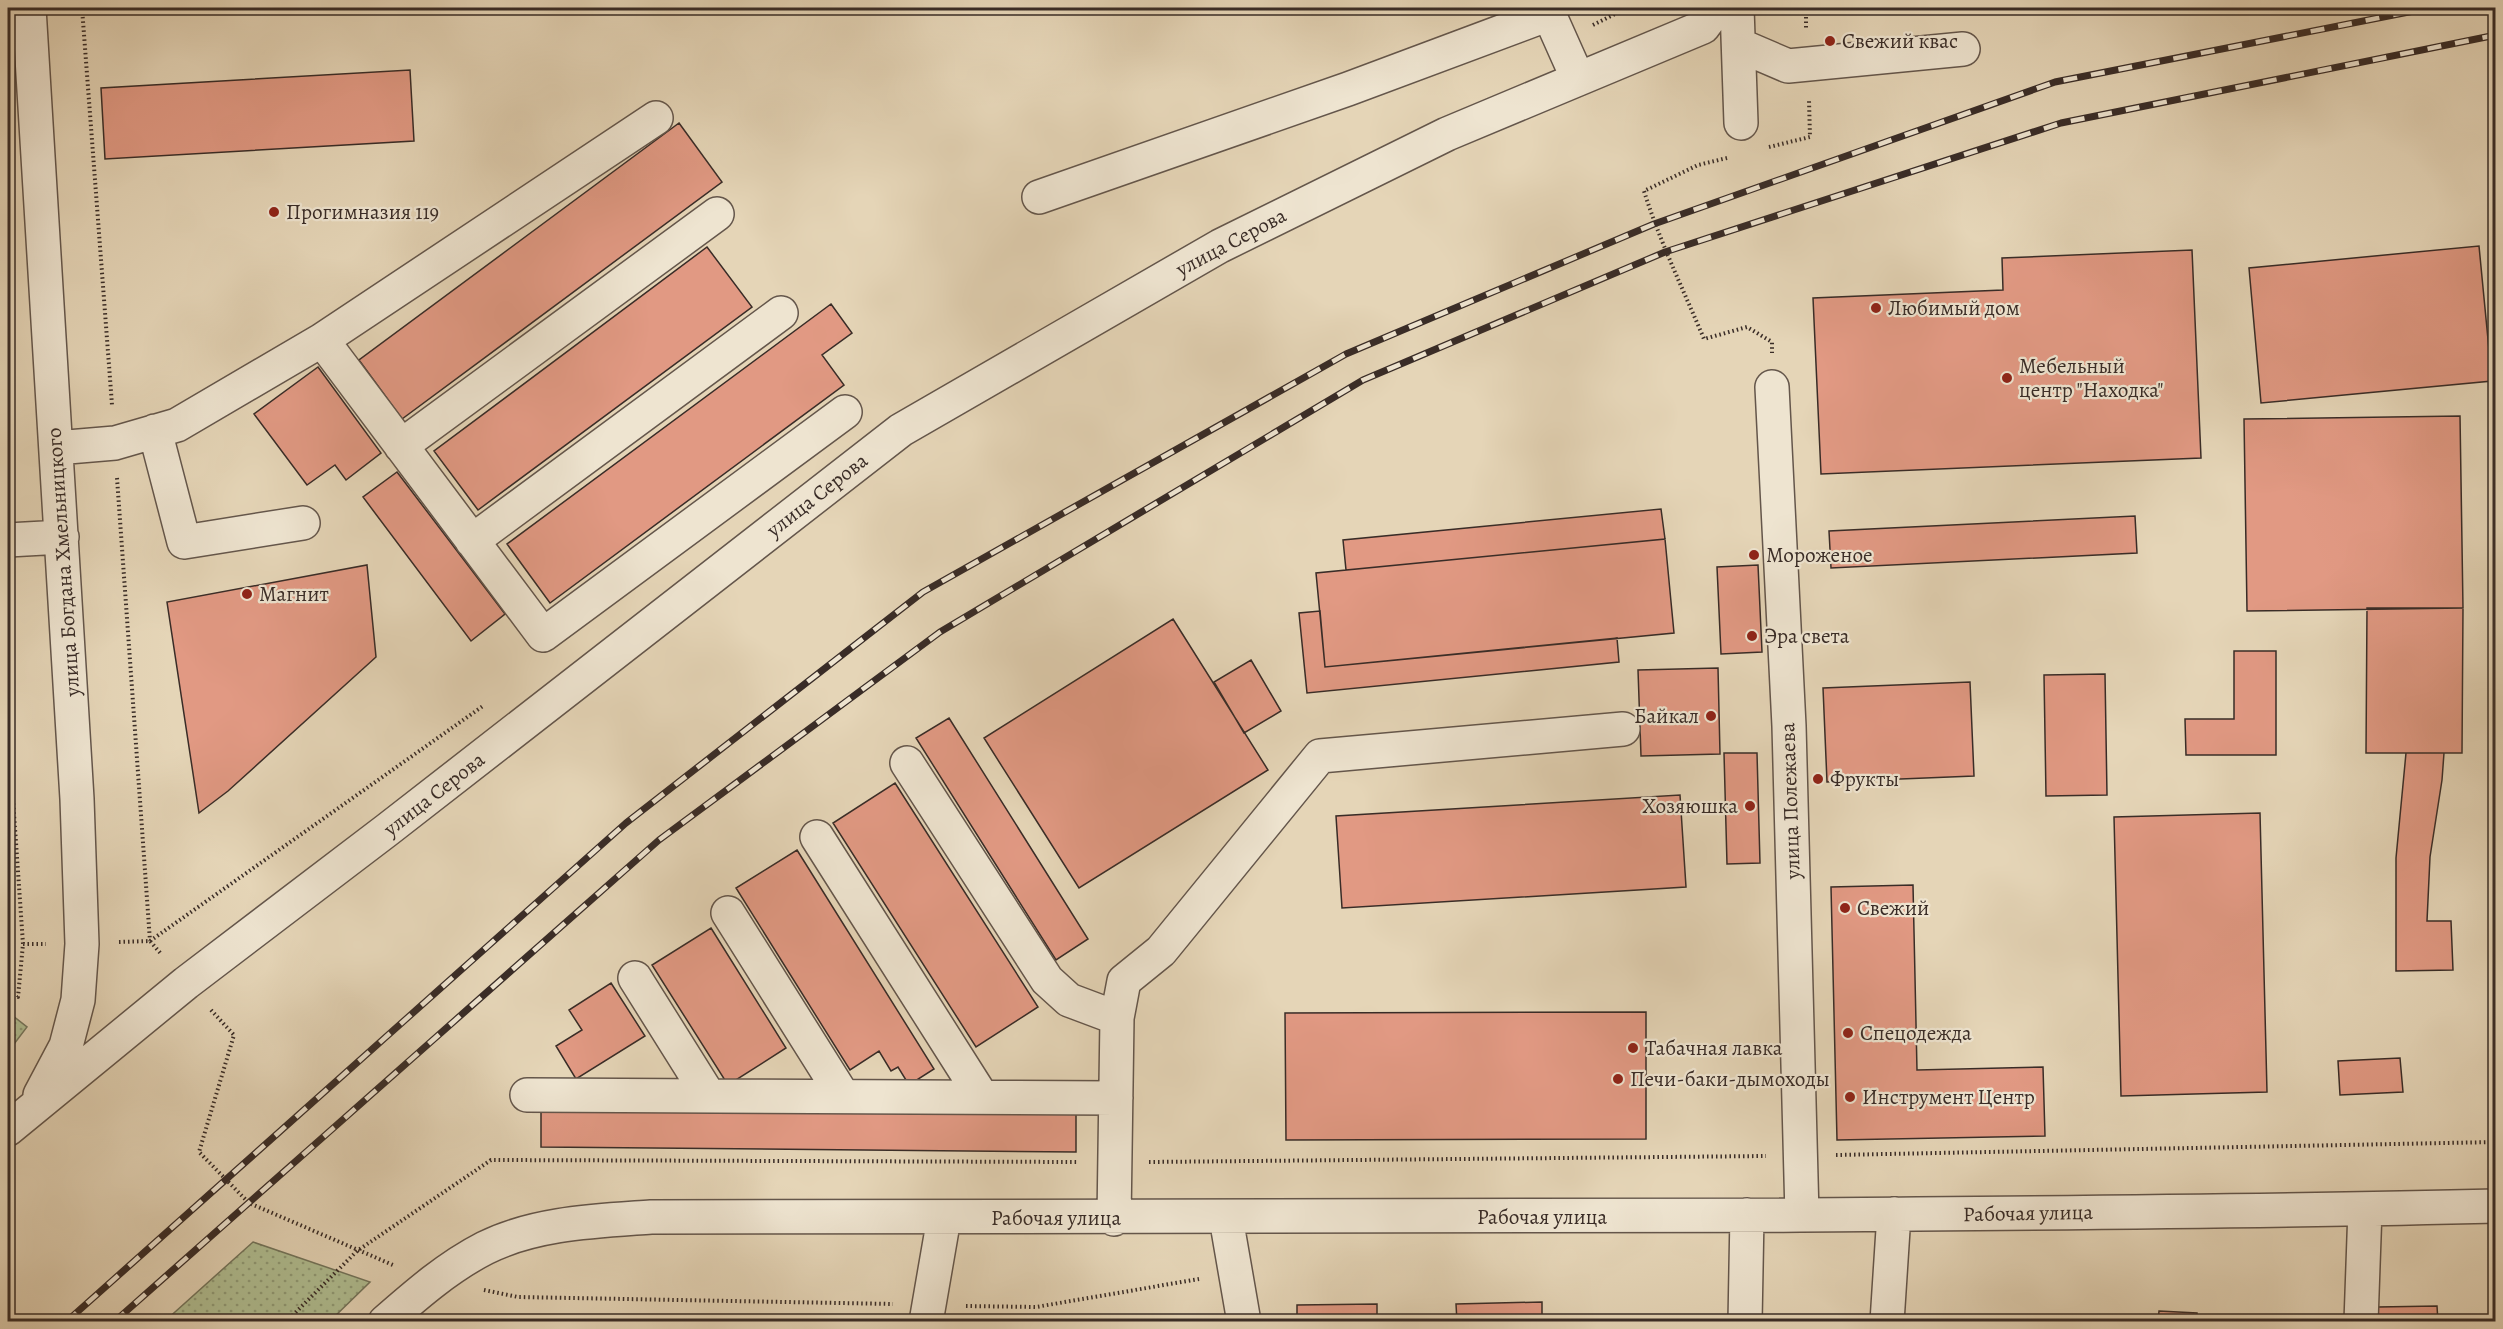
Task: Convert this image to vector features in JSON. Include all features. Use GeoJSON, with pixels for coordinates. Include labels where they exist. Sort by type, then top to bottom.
{"type":"FeatureCollection","features":[{"type":"Feature","properties":{"kind":"street","name":"улица Серова"},"geometry":{"type":"LineString","coordinates":[[8,1129],[186,983],[387,830],[901,430],[1220,246],[1447,135],[1703,27],[1718,8]]}},
{"type":"Feature","properties":{"kind":"street"},"geometry":{"type":"LineString","coordinates":[[1737,8],[1741,123]]}},
{"type":"Feature","properties":{"kind":"street"},"geometry":{"type":"LineString","coordinates":[[1039,197],[1348,89],[1549,14],[1578,79]]}},
{"type":"Feature","properties":{"kind":"street","name":"улица Богдана Хмельницкого"},"geometry":{"type":"LineString","coordinates":[[22,25],[62,537],[77,799],[82,944],[78,1000],[66,1046],[33,1107]]}},
{"type":"Feature","properties":{"kind":"street"},"geometry":{"type":"LineString","coordinates":[[1739,45],[1788,66],[1963,50]]}},
{"type":"Feature","properties":{"kind":"street"},"geometry":{"type":"LineString","coordinates":[[56,448],[115,443],[177,425],[322,340],[656,118]]}},
{"type":"Feature","properties":{"kind":"street"},"geometry":{"type":"LineString","coordinates":[[401,446],[717,214]]}},
{"type":"Feature","properties":{"kind":"street"},"geometry":{"type":"LineString","coordinates":[[472,541],[781,313]]}},
{"type":"Feature","properties":{"kind":"street"},"geometry":{"type":"LineString","coordinates":[[322,340],[543,635],[844,412]]}},
{"type":"Feature","properties":{"kind":"street","name":"улица Полежаева"},"geometry":{"type":"LineString","coordinates":[[1772,387],[1789,738],[1802,1215]]}},
{"type":"Feature","properties":{"kind":"street"},"geometry":{"type":"LineString","coordinates":[[155,431],[184,542],[303,524]]}},
{"type":"Feature","properties":{"kind":"street"},"geometry":{"type":"LineString","coordinates":[[8,540],[62,537]]}},
{"type":"Feature","properties":{"kind":"street"},"geometry":{"type":"LineString","coordinates":[[1114,1219],[1118,1018],[1124,981],[1161,951],[1320,756],[1623,729]]}},
{"type":"Feature","properties":{"kind":"street"},"geometry":{"type":"LineString","coordinates":[[907,763],[1047,980],[1069,1000],[1118,1018]]}},
{"type":"Feature","properties":{"kind":"street"},"geometry":{"type":"LineString","coordinates":[[817,837],[982,1097]]}},
{"type":"Feature","properties":{"kind":"street"},"geometry":{"type":"LineString","coordinates":[[728,913],[843,1096]]}},
{"type":"Feature","properties":{"kind":"street"},"geometry":{"type":"LineString","coordinates":[[635,978],[709,1096]]}},
{"type":"Feature","properties":{"kind":"street"},"geometry":{"type":"LineString","coordinates":[[526,1095],[1116,1098]]}},
{"type":"Feature","properties":{"kind":"street","name":"Рабочая улица"},"geometry":{"type":"LineString","coordinates":[[386,1322],[432,1281],[486,1247],[532,1231],[588,1221],[651,1217],[1114,1219],[1802,1215],[2496,1206]]}},
{"type":"Feature","properties":{"kind":"street"},"geometry":{"type":"LineString","coordinates":[[2361,1322],[2365,1209]]}},
{"type":"Feature","properties":{"kind":"street"},"geometry":{"type":"LineString","coordinates":[[1887,1322],[1894,1214]]}},
{"type":"Feature","properties":{"kind":"street"},"geometry":{"type":"LineString","coordinates":[[1745,1322],[1747,1215]]}},
{"type":"Feature","properties":{"kind":"street"},"geometry":{"type":"LineString","coordinates":[[927,1322],[944,1218]]}},
{"type":"Feature","properties":{"kind":"street"},"geometry":{"type":"LineString","coordinates":[[1226,1218],[1244,1322]]}},
{"type":"Feature","properties":{"kind":"path"},"geometry":{"type":"LineString","coordinates":[[1654,224],[1704,339],[1747,327],[1772,342],[1772,387]]}},
{"type":"Feature","properties":{"kind":"path"},"geometry":{"type":"LineString","coordinates":[[8,727],[23,944],[18,997],[8,997]]}},
{"type":"Feature","properties":{"kind":"path"},"geometry":{"type":"LineString","coordinates":[[286,1322],[357,1251],[491,1160],[1115,1162],[1800,1156],[2496,1142]]}},
{"type":"Feature","properties":{"kind":"green space"},"geometry":{"type":"Polygon","coordinates":[[[8,909],[11,985],[8,985],[8,909]]]}},
{"type":"Feature","properties":{"kind":"green space"},"geometry":{"type":"Polygon","coordinates":[[[8,1012],[27,1027],[8,1052],[8,1012]]]}},
{"type":"Feature","properties":{"kind":"green space"},"geometry":{"type":"Polygon","coordinates":[[[253,1242],[370,1282],[330,1321],[165,1321],[253,1242]]]}},
{"type":"Feature","properties":{"kind":"building"},"geometry":{"type":"Polygon","coordinates":[[[410,70],[414,141],[105,159],[101,88],[410,70]]]}},
{"type":"Feature","properties":{"kind":"building"},"geometry":{"type":"Polygon","coordinates":[[[679,123],[722,182],[402,419],[359,360],[679,123]]]}},
{"type":"Feature","properties":{"kind":"building"},"geometry":{"type":"Polygon","coordinates":[[[2479,246],[2492,381],[2261,403],[2249,268],[2479,246]]]}},
{"type":"Feature","properties":{"kind":"building"},"geometry":{"type":"Polygon","coordinates":[[[707,247],[752,307],[478,510],[434,451],[707,247]]]}},
{"type":"Feature","properties":{"kind":"building","name":"Мебельный центр \"Находка\""},"geometry":{"type":"Polygon","coordinates":[[[2192,250],[2201,458],[1821,474],[1813,298],[2003,290],[2002,258],[2192,250]]]}},
{"type":"Feature","properties":{"kind":"building"},"geometry":{"type":"Polygon","coordinates":[[[831,304],[852,333],[822,355],[844,385],[550,603],[507,544],[831,304]]]}},
{"type":"Feature","properties":{"kind":"building"},"geometry":{"type":"Polygon","coordinates":[[[318,367],[381,453],[346,480],[335,465],[307,485],[254,414],[318,367]]]}},
{"type":"Feature","properties":{"kind":"building"},"geometry":{"type":"Polygon","coordinates":[[[2460,416],[2463,608],[2247,611],[2244,419],[2460,416]]]}},
{"type":"Feature","properties":{"kind":"building"},"geometry":{"type":"Polygon","coordinates":[[[397,472],[505,614],[471,641],[363,497],[397,472]]]}},
{"type":"Feature","properties":{"kind":"building"},"geometry":{"type":"Polygon","coordinates":[[[1661,509],[1665,539],[1346,570],[1343,540],[1661,509]]]}},
{"type":"Feature","properties":{"kind":"building"},"geometry":{"type":"Polygon","coordinates":[[[2135,516],[2137,553],[1831,568],[1829,531],[2135,516]]]}},
{"type":"Feature","properties":{"kind":"building"},"geometry":{"type":"Polygon","coordinates":[[[1665,539],[1674,633],[1325,667],[1316,573],[1665,539]]]}},
{"type":"Feature","properties":{"kind":"building"},"geometry":{"type":"Polygon","coordinates":[[[367,565],[376,657],[228,791],[199,813],[167,602],[367,565]]]}},
{"type":"Feature","properties":{"kind":"building"},"geometry":{"type":"Polygon","coordinates":[[[1758,565],[1762,652],[1721,654],[1717,567],[1758,565]]]}},
{"type":"Feature","properties":{"kind":"building"},"geometry":{"type":"Polygon","coordinates":[[[2367,608],[2463,608],[2462,753],[2366,753],[2367,608]]]}},
{"type":"Feature","properties":{"kind":"building"},"geometry":{"type":"Polygon","coordinates":[[[1320,611],[1325,667],[1617,638],[1619,662],[1307,693],[1299,613],[1320,611]]]}},
{"type":"Feature","properties":{"kind":"building"},"geometry":{"type":"Polygon","coordinates":[[[1173,619],[1268,770],[1079,888],[984,738],[1173,619]]]}},
{"type":"Feature","properties":{"kind":"building"},"geometry":{"type":"Polygon","coordinates":[[[2234,651],[2276,651],[2276,755],[2186,755],[2185,719],[2234,719],[2234,651]]]}},
{"type":"Feature","properties":{"kind":"building"},"geometry":{"type":"Polygon","coordinates":[[[1251,660],[1281,711],[1244,733],[1214,682],[1251,660]]]}},
{"type":"Feature","properties":{"kind":"building"},"geometry":{"type":"Polygon","coordinates":[[[1718,668],[1720,754],[1641,756],[1638,670],[1718,668]]]}},
{"type":"Feature","properties":{"kind":"building"},"geometry":{"type":"Polygon","coordinates":[[[2105,674],[2107,795],[2046,796],[2044,675],[2105,674]]]}},
{"type":"Feature","properties":{"kind":"building"},"geometry":{"type":"Polygon","coordinates":[[[1970,682],[1974,776],[1827,782],[1823,688],[1970,682]]]}},
{"type":"Feature","properties":{"kind":"building"},"geometry":{"type":"Polygon","coordinates":[[[949,718],[1088,939],[1056,960],[916,738],[949,718]]]}},
{"type":"Feature","properties":{"kind":"building"},"geometry":{"type":"Polygon","coordinates":[[[1724,753],[1757,753],[1760,863],[1727,864],[1724,753]]]}},
{"type":"Feature","properties":{"kind":"building"},"geometry":{"type":"Polygon","coordinates":[[[2406,753],[2444,753],[2430,857],[2427,921],[2451,921],[2453,970],[2396,971],[2396,858],[2406,753]]]}},
{"type":"Feature","properties":{"kind":"building"},"geometry":{"type":"Polygon","coordinates":[[[895,783],[1038,1007],[976,1047],[833,823],[895,783]]]}},
{"type":"Feature","properties":{"kind":"building"},"geometry":{"type":"Polygon","coordinates":[[[1680,795],[1686,887],[1342,908],[1336,816],[1680,795]]]}},
{"type":"Feature","properties":{"kind":"building"},"geometry":{"type":"Polygon","coordinates":[[[2260,813],[2267,1092],[2121,1096],[2114,817],[2260,813]]]}},
{"type":"Feature","properties":{"kind":"building"},"geometry":{"type":"Polygon","coordinates":[[[797,850],[934,1069],[909,1085],[898,1067],[891,1071],[879,1051],[850,1070],[736,888],[797,850]]]}},
{"type":"Feature","properties":{"kind":"building"},"geometry":{"type":"Polygon","coordinates":[[[1913,885],[1917,1070],[2043,1067],[2045,1136],[1837,1140],[1831,887],[1913,885]]]}},
{"type":"Feature","properties":{"kind":"building"},"geometry":{"type":"Polygon","coordinates":[[[711,928],[786,1048],[728,1085],[652,965],[711,928]]]}},
{"type":"Feature","properties":{"kind":"building"},"geometry":{"type":"Polygon","coordinates":[[[611,983],[645,1036],[576,1079],[556,1046],[582,1030],[569,1010],[611,983]]]}},
{"type":"Feature","properties":{"kind":"building"},"geometry":{"type":"Polygon","coordinates":[[[1646,1012],[1646,1139],[1286,1140],[1285,1013],[1646,1012]]]}},
{"type":"Feature","properties":{"kind":"building"},"geometry":{"type":"Polygon","coordinates":[[[2400,1058],[2403,1092],[2340,1095],[2338,1061],[2400,1058]]]}},
{"type":"Feature","properties":{"kind":"building"},"geometry":{"type":"Polygon","coordinates":[[[541,1109],[1076,1114],[1076,1152],[541,1147],[541,1109]]]}},
{"type":"Feature","properties":{"kind":"building"},"geometry":{"type":"Polygon","coordinates":[[[1542,1302],[1542,1322],[1457,1322],[1456,1304],[1542,1302]]]}},
{"type":"Feature","properties":{"kind":"building"},"geometry":{"type":"Polygon","coordinates":[[[1377,1304],[1377,1322],[1297,1322],[1297,1305],[1377,1304]]]}},
{"type":"Feature","properties":{"kind":"building"},"geometry":{"type":"Polygon","coordinates":[[[2437,1306],[2438,1322],[2378,1322],[2378,1307],[2437,1306]]]}},
{"type":"Feature","properties":{"kind":"building"},"geometry":{"type":"Polygon","coordinates":[[[2159,1311],[2197,1313],[2197,1322],[2158,1322],[2159,1311]]]}},
{"type":"Feature","properties":{"kind":"railway"},"geometry":{"type":"LineString","coordinates":[[66,1322],[626,823],[923,592],[1346,354],[1654,224],[2055,82],[2429,8]]}},
{"type":"Feature","properties":{"kind":"railway"},"geometry":{"type":"LineString","coordinates":[[114,1322],[659,840],[940,632],[1363,380],[1665,252],[2061,123],[2496,35]]}},
{"type":"Feature","properties":{"kind":"place","name":"Свежий квас"},"geometry":{"type":"Point","coordinates":[1830,41]}},
{"type":"Feature","properties":{"kind":"place","name":"Прогимназия 119"},"geometry":{"type":"Point","coordinates":[274,212]}},
{"type":"Feature","properties":{"kind":"place","name":"Любимый дом"},"geometry":{"type":"Point","coordinates":[1876,308]}},
{"type":"Feature","properties":{"kind":"place","name":"Мебельный центр \"Находка\""},"geometry":{"type":"Point","coordinates":[2007,378]}},
{"type":"Feature","properties":{"kind":"place","name":"Мороженое"},"geometry":{"type":"Point","coordinates":[1754,555]}},
{"type":"Feature","properties":{"kind":"place","name":"Магнит"},"geometry":{"type":"Point","coordinates":[247,594]}},
{"type":"Feature","properties":{"kind":"place","name":"Эра света"},"geometry":{"type":"Point","coordinates":[1752,636]}},
{"type":"Feature","properties":{"kind":"place","name":"Байкал"},"geometry":{"type":"Point","coordinates":[1711,716]}},
{"type":"Feature","properties":{"kind":"place","name":"Фрукты"},"geometry":{"type":"Point","coordinates":[1818,779]}},
{"type":"Feature","properties":{"kind":"place","name":"Хозяюшка"},"geometry":{"type":"Point","coordinates":[1750,806]}},
{"type":"Feature","properties":{"kind":"place","name":"Свежий"},"geometry":{"type":"Point","coordinates":[1845,908]}},
{"type":"Feature","properties":{"kind":"place","name":"Спецодежда"},"geometry":{"type":"Point","coordinates":[1848,1033]}},
{"type":"Feature","properties":{"kind":"place","name":"Табачная лавка"},"geometry":{"type":"Point","coordinates":[1633,1048]}},
{"type":"Feature","properties":{"kind":"place","name":"Печи-баки-дымоходы"},"geometry":{"type":"Point","coordinates":[1618,1079]}},
{"type":"Feature","properties":{"kind":"place","name":"Инструмент Центр"},"geometry":{"type":"Point","coordinates":[1850,1097]}}]}
